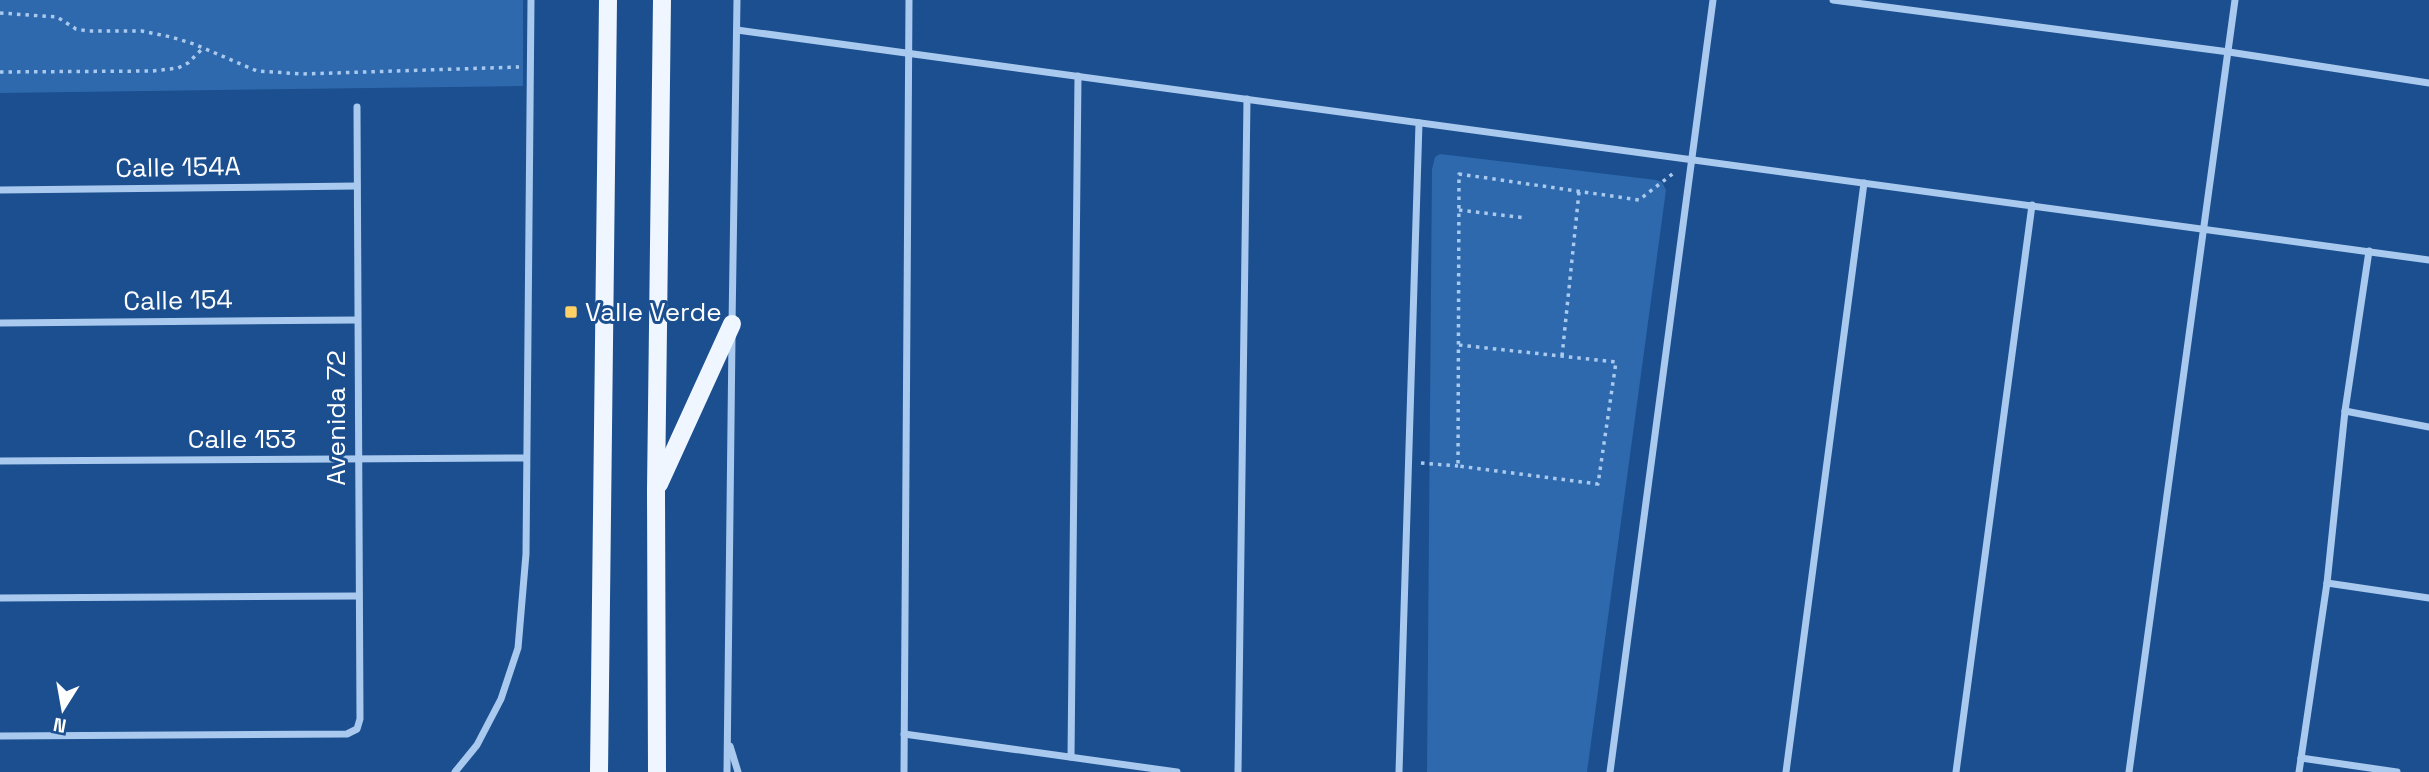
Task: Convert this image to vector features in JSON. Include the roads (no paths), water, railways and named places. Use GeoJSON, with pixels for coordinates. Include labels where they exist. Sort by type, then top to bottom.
{"type":"FeatureCollection","features":[{"type":"Feature","properties":{"kind":"main road"},"geometry":{"type":"LineString","coordinates":[[599,772],[608,9],[601,0]]}},
{"type":"Feature","properties":{"kind":"main road"},"geometry":{"type":"LineString","coordinates":[[657,772],[656,490],[662,0]]}},
{"type":"Feature","properties":{"kind":"main road"},"geometry":{"type":"LineString","coordinates":[[656,490],[732,324]]}},
{"type":"Feature","properties":{"kind":"street"},"geometry":{"type":"LineString","coordinates":[[455,772],[477,745],[501,699],[517,648],[526,554],[531,0]]}},
{"type":"Feature","properties":{"kind":"street"},"geometry":{"type":"LineString","coordinates":[[727,772],[737,0]]}},
{"type":"Feature","properties":{"kind":"street"},"geometry":{"type":"LineString","coordinates":[[904,772],[909,0]]}},
{"type":"Feature","properties":{"kind":"street"},"geometry":{"type":"LineString","coordinates":[[1610,772],[1713,0]]}},
{"type":"Feature","properties":{"kind":"street"},"geometry":{"type":"LineString","coordinates":[[1833,0],[2229,52],[2429,83]]}},
{"type":"Feature","properties":{"kind":"street"},"geometry":{"type":"LineString","coordinates":[[2129,772],[2235,0]]}},
{"type":"Feature","properties":{"kind":"street"},"geometry":{"type":"LineString","coordinates":[[737,30],[2429,260]]}},
{"type":"Feature","properties":{"kind":"street"},"geometry":{"type":"LineString","coordinates":[[1071,757],[1078,76]]}},
{"type":"Feature","properties":{"kind":"street"},"geometry":{"type":"LineString","coordinates":[[1238,772],[1247,99]]}},
{"type":"Feature","properties":{"kind":"street","name":"Avenida 72"},"geometry":{"type":"LineString","coordinates":[[0,736],[347,734],[357,729],[360,719],[357,107]]}},
{"type":"Feature","properties":{"kind":"street"},"geometry":{"type":"LineString","coordinates":[[1399,772],[1419,122]]}},
{"type":"Feature","properties":{"kind":"street"},"geometry":{"type":"LineString","coordinates":[[1786,772],[1864,183]]}},
{"type":"Feature","properties":{"kind":"street","name":"Calle 154A"},"geometry":{"type":"LineString","coordinates":[[0,190],[357,186]]}},
{"type":"Feature","properties":{"kind":"street"},"geometry":{"type":"LineString","coordinates":[[1956,772],[2032,205]]}},
{"type":"Feature","properties":{"kind":"street"},"geometry":{"type":"LineString","coordinates":[[2299,772],[2328,583],[2345,411],[2369,251]]}},
{"type":"Feature","properties":{"kind":"street","name":"Calle 154"},"geometry":{"type":"LineString","coordinates":[[0,323],[357,320]]}},
{"type":"Feature","properties":{"kind":"street"},"geometry":{"type":"LineString","coordinates":[[2345,411],[2429,426]]}},
{"type":"Feature","properties":{"kind":"street","name":"Calle 153"},"geometry":{"type":"LineString","coordinates":[[0,461],[526,458]]}},
{"type":"Feature","properties":{"kind":"street"},"geometry":{"type":"LineString","coordinates":[[2328,583],[2429,598]]}},
{"type":"Feature","properties":{"kind":"street"},"geometry":{"type":"LineString","coordinates":[[0,598],[358,596]]}},
{"type":"Feature","properties":{"kind":"street"},"geometry":{"type":"LineString","coordinates":[[904,734],[1177,772]]}},
{"type":"Feature","properties":{"kind":"street"},"geometry":{"type":"LineString","coordinates":[[728,740],[738,772]]}},
{"type":"Feature","properties":{"kind":"street"},"geometry":{"type":"LineString","coordinates":[[2301,758],[2397,772]]}},
{"type":"Feature","properties":{"kind":"place","name":"Valle Verde"},"geometry":{"type":"Point","coordinates":[571,312]}}]}
